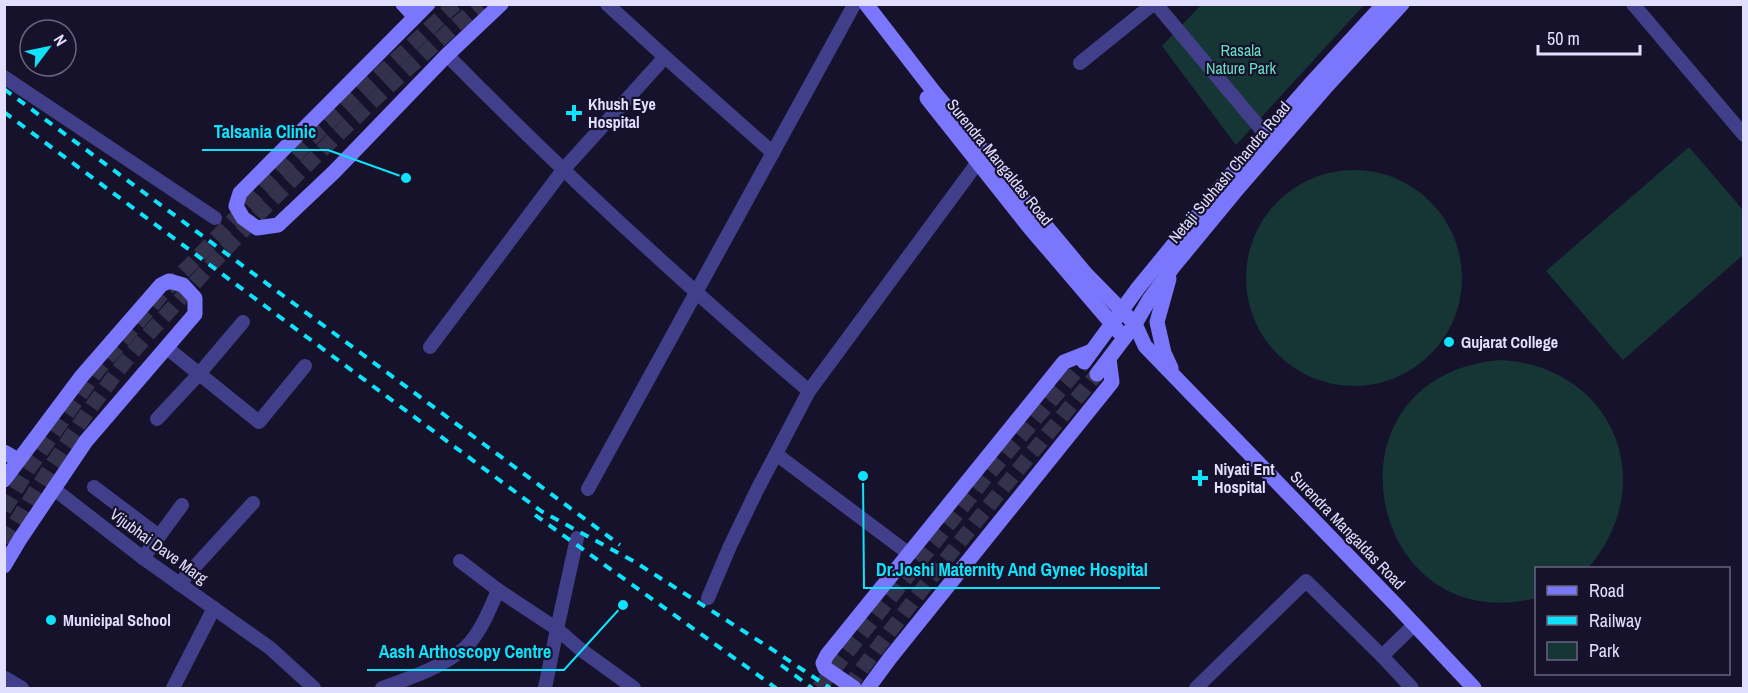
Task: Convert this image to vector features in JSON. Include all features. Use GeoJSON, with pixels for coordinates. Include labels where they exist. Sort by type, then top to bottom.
{"type":"FeatureCollection","features":[{"type":"Feature","properties":{"kind":"main road"},"geometry":{"type":"LineString","coordinates":[[403,4],[415,17]]}},
{"type":"Feature","properties":{"kind":"main road"},"geometry":{"type":"LineString","coordinates":[[428,4],[240,193],[236,206],[243,218],[257,228],[278,225],[501,4]]}},
{"type":"Feature","properties":{"kind":"main road","name":"Netaji Subhash Chandra Road"},"geometry":{"type":"LineString","coordinates":[[908,552],[1064,362],[1088,357],[1138,288],[1266,135],[1384,4]]}},
{"type":"Feature","properties":{"kind":"main road","name":"Netaji Subhash Chandra Road"},"geometry":{"type":"LineString","coordinates":[[1097,374],[1135,324],[1173,267],[1324,88],[1402,4]]}},
{"type":"Feature","properties":{"kind":"main road","name":"Surendra Mangaldas Road"},"geometry":{"type":"LineString","coordinates":[[858,5],[934,92],[981,158],[1124,337]]}},
{"type":"Feature","properties":{"kind":"main road","name":"Surendra Mangaldas Road"},"geometry":{"type":"LineString","coordinates":[[981,158],[1086,274],[1135,324]]}},
{"type":"Feature","properties":{"kind":"main road"},"geometry":{"type":"LineString","coordinates":[[1173,267],[1157,322],[1164,353],[1176,379]]}},
{"type":"Feature","properties":{"kind":"main road"},"geometry":{"type":"LineString","coordinates":[[4,480],[81,377],[161,285],[170,281],[183,285],[195,298],[195,314],[86,441],[4,566]]}},
{"type":"Feature","properties":{"kind":"main road"},"geometry":{"type":"LineString","coordinates":[[1135,324],[1145,346]]}},
{"type":"Feature","properties":{"kind":"main road"},"geometry":{"type":"LineString","coordinates":[[1124,337],[1145,346]]}},
{"type":"Feature","properties":{"kind":"main road","name":"Surendra Mangaldas Road"},"geometry":{"type":"LineString","coordinates":[[1145,346],[1474,688]]}},
{"type":"Feature","properties":{"kind":"main road"},"geometry":{"type":"LineString","coordinates":[[868,688],[1112,382],[1109,359]]}},
{"type":"Feature","properties":{"kind":"main road"},"geometry":{"type":"LineString","coordinates":[[4,452],[18,460]]}},
{"type":"Feature","properties":{"kind":"main road"},"geometry":{"type":"LineString","coordinates":[[854,688],[825,668],[823,661],[908,552]]}},
{"type":"Feature","properties":{"kind":"street"},"geometry":{"type":"LineString","coordinates":[[607,4],[773,153]]}},
{"type":"Feature","properties":{"kind":"street"},"geometry":{"type":"LineString","coordinates":[[1080,63],[1154,4],[1266,135]]}},
{"type":"Feature","properties":{"kind":"street"},"geometry":{"type":"LineString","coordinates":[[1633,4],[1743,135]]}},
{"type":"Feature","properties":{"kind":"street"},"geometry":{"type":"LineString","coordinates":[[588,489],[773,153],[858,5]]}},
{"type":"Feature","properties":{"kind":"street"},"geometry":{"type":"LineString","coordinates":[[447,55],[563,170],[696,294],[809,391]]}},
{"type":"Feature","properties":{"kind":"street"},"geometry":{"type":"LineString","coordinates":[[430,347],[563,170],[665,57]]}},
{"type":"Feature","properties":{"kind":"street"},"geometry":{"type":"LineString","coordinates":[[4,77],[215,218]]}},
{"type":"Feature","properties":{"kind":"street"},"geometry":{"type":"LineString","coordinates":[[708,598],[730,546],[809,391],[981,158]]}},
{"type":"Feature","properties":{"kind":"street"},"geometry":{"type":"LineString","coordinates":[[157,419],[243,322]]}},
{"type":"Feature","properties":{"kind":"street"},"geometry":{"type":"LineString","coordinates":[[167,348],[259,422],[305,366]]}},
{"type":"Feature","properties":{"kind":"street"},"geometry":{"type":"LineString","coordinates":[[776,454],[908,552]]}},
{"type":"Feature","properties":{"kind":"street"},"geometry":{"type":"LineString","coordinates":[[94,487],[159,536]]}},
{"type":"Feature","properties":{"kind":"street","name":"Vijubhai Dave Marg"},"geometry":{"type":"LineString","coordinates":[[54,489],[143,558],[270,648],[314,688]]}},
{"type":"Feature","properties":{"kind":"street"},"geometry":{"type":"LineString","coordinates":[[179,584],[253,503]]}},
{"type":"Feature","properties":{"kind":"street"},"geometry":{"type":"LineString","coordinates":[[143,558],[182,505]]}},
{"type":"Feature","properties":{"kind":"street"},"geometry":{"type":"LineString","coordinates":[[545,688],[577,538]]}},
{"type":"Feature","properties":{"kind":"street"},"geometry":{"type":"LineString","coordinates":[[460,561],[498,590],[557,629],[580,650],[634,688]]}},
{"type":"Feature","properties":{"kind":"street"},"geometry":{"type":"LineString","coordinates":[[1196,688],[1306,581],[1412,688]]}},
{"type":"Feature","properties":{"kind":"street"},"geometry":{"type":"LineString","coordinates":[[382,688],[442,663],[466,646],[487,616],[498,590]]}},
{"type":"Feature","properties":{"kind":"street"},"geometry":{"type":"LineString","coordinates":[[173,688],[214,608]]}},
{"type":"Feature","properties":{"kind":"street"},"geometry":{"type":"LineString","coordinates":[[1382,656],[1414,625]]}},
{"type":"Feature","properties":{"kind":"street"},"geometry":{"type":"LineString","coordinates":[[5,678],[22,688]]}},
{"type":"Feature","properties":{"kind":"green space","name":"Rasala Nature Park"},"geometry":{"type":"Polygon","coordinates":[[[1201,5],[1364,5],[1236,145],[1162,46],[1201,5]]]}},
{"type":"Feature","properties":{"kind":"green space"},"geometry":{"type":"Polygon","coordinates":[[[1689,147],[1743,210],[1743,255],[1623,360],[1546,271],[1689,147]]]}},
{"type":"Feature","properties":{"kind":"green space"},"geometry":{"type":"Polygon","coordinates":[[[1365,170],[1405,183],[1423,194],[1438,209],[1454,237],[1462,267],[1462,289],[1454,319],[1438,347],[1423,362],[1395,378],[1375,384],[1343,386],[1303,373],[1285,362],[1270,347],[1254,319],[1248,299],[1246,267],[1259,227],[1270,209],[1285,194],[1313,178],[1333,172],[1365,170]]]}},
{"type":"Feature","properties":{"kind":"green space"},"geometry":{"type":"Polygon","coordinates":[[[1501,360],[1540,367],[1572,383],[1597,406],[1614,434],[1622,466],[1621,500],[1610,534],[1589,567],[1535,567],[1535,598],[1478,601],[1432,581],[1401,546],[1385,501],[1385,453],[1404,410],[1442,376],[1501,360]]]}},
{"type":"Feature","properties":{"kind":"tunnel"},"geometry":{"type":"LineString","coordinates":[[4,510],[26,473],[97,371],[163,293],[311,139],[455,4]]}},
{"type":"Feature","properties":{"kind":"tunnel"},"geometry":{"type":"LineString","coordinates":[[4,542],[81,422],[119,369],[154,328],[302,170],[407,69],[480,4]]}},
{"type":"Feature","properties":{"kind":"tunnel"},"geometry":{"type":"LineString","coordinates":[[819,688],[987,476],[1084,362]]}},
{"type":"Feature","properties":{"kind":"tunnel"},"geometry":{"type":"LineString","coordinates":[[848,688],[939,568],[1097,374]]}},
{"type":"Feature","properties":{"kind":"railway"},"geometry":{"type":"LineString","coordinates":[[4,89],[620,545]]}},
{"type":"Feature","properties":{"kind":"railway"},"geometry":{"type":"LineString","coordinates":[[4,112],[541,511],[635,562],[830,688]]}},
{"type":"Feature","properties":{"kind":"railway"},"geometry":{"type":"LineString","coordinates":[[535,515],[776,688]]}},
{"type":"Feature","properties":{"kind":"railway"},"geometry":{"type":"LineString","coordinates":[[781,665],[812,688]]}},
{"type":"Feature","properties":{"kind":"place","name":"Khush Eye Hospital"},"geometry":{"type":"Point","coordinates":[574,113]}},
{"type":"Feature","properties":{"kind":"place","name":"Talsania Clinic"},"geometry":{"type":"Point","coordinates":[406,178]}},
{"type":"Feature","properties":{"kind":"place","name":"Gujarat College"},"geometry":{"type":"Point","coordinates":[1449,342]}},
{"type":"Feature","properties":{"kind":"place","name":"Dr.Joshi Maternity And Gynec Hospital"},"geometry":{"type":"Point","coordinates":[863,476]}},
{"type":"Feature","properties":{"kind":"place","name":"Niyati Ent Hospital"},"geometry":{"type":"Point","coordinates":[1200,478]}},
{"type":"Feature","properties":{"kind":"place","name":"Aash Arthoscopy Centre"},"geometry":{"type":"Point","coordinates":[623,605]}},
{"type":"Feature","properties":{"kind":"place","name":"Municipal School"},"geometry":{"type":"Point","coordinates":[51,620]}}]}
